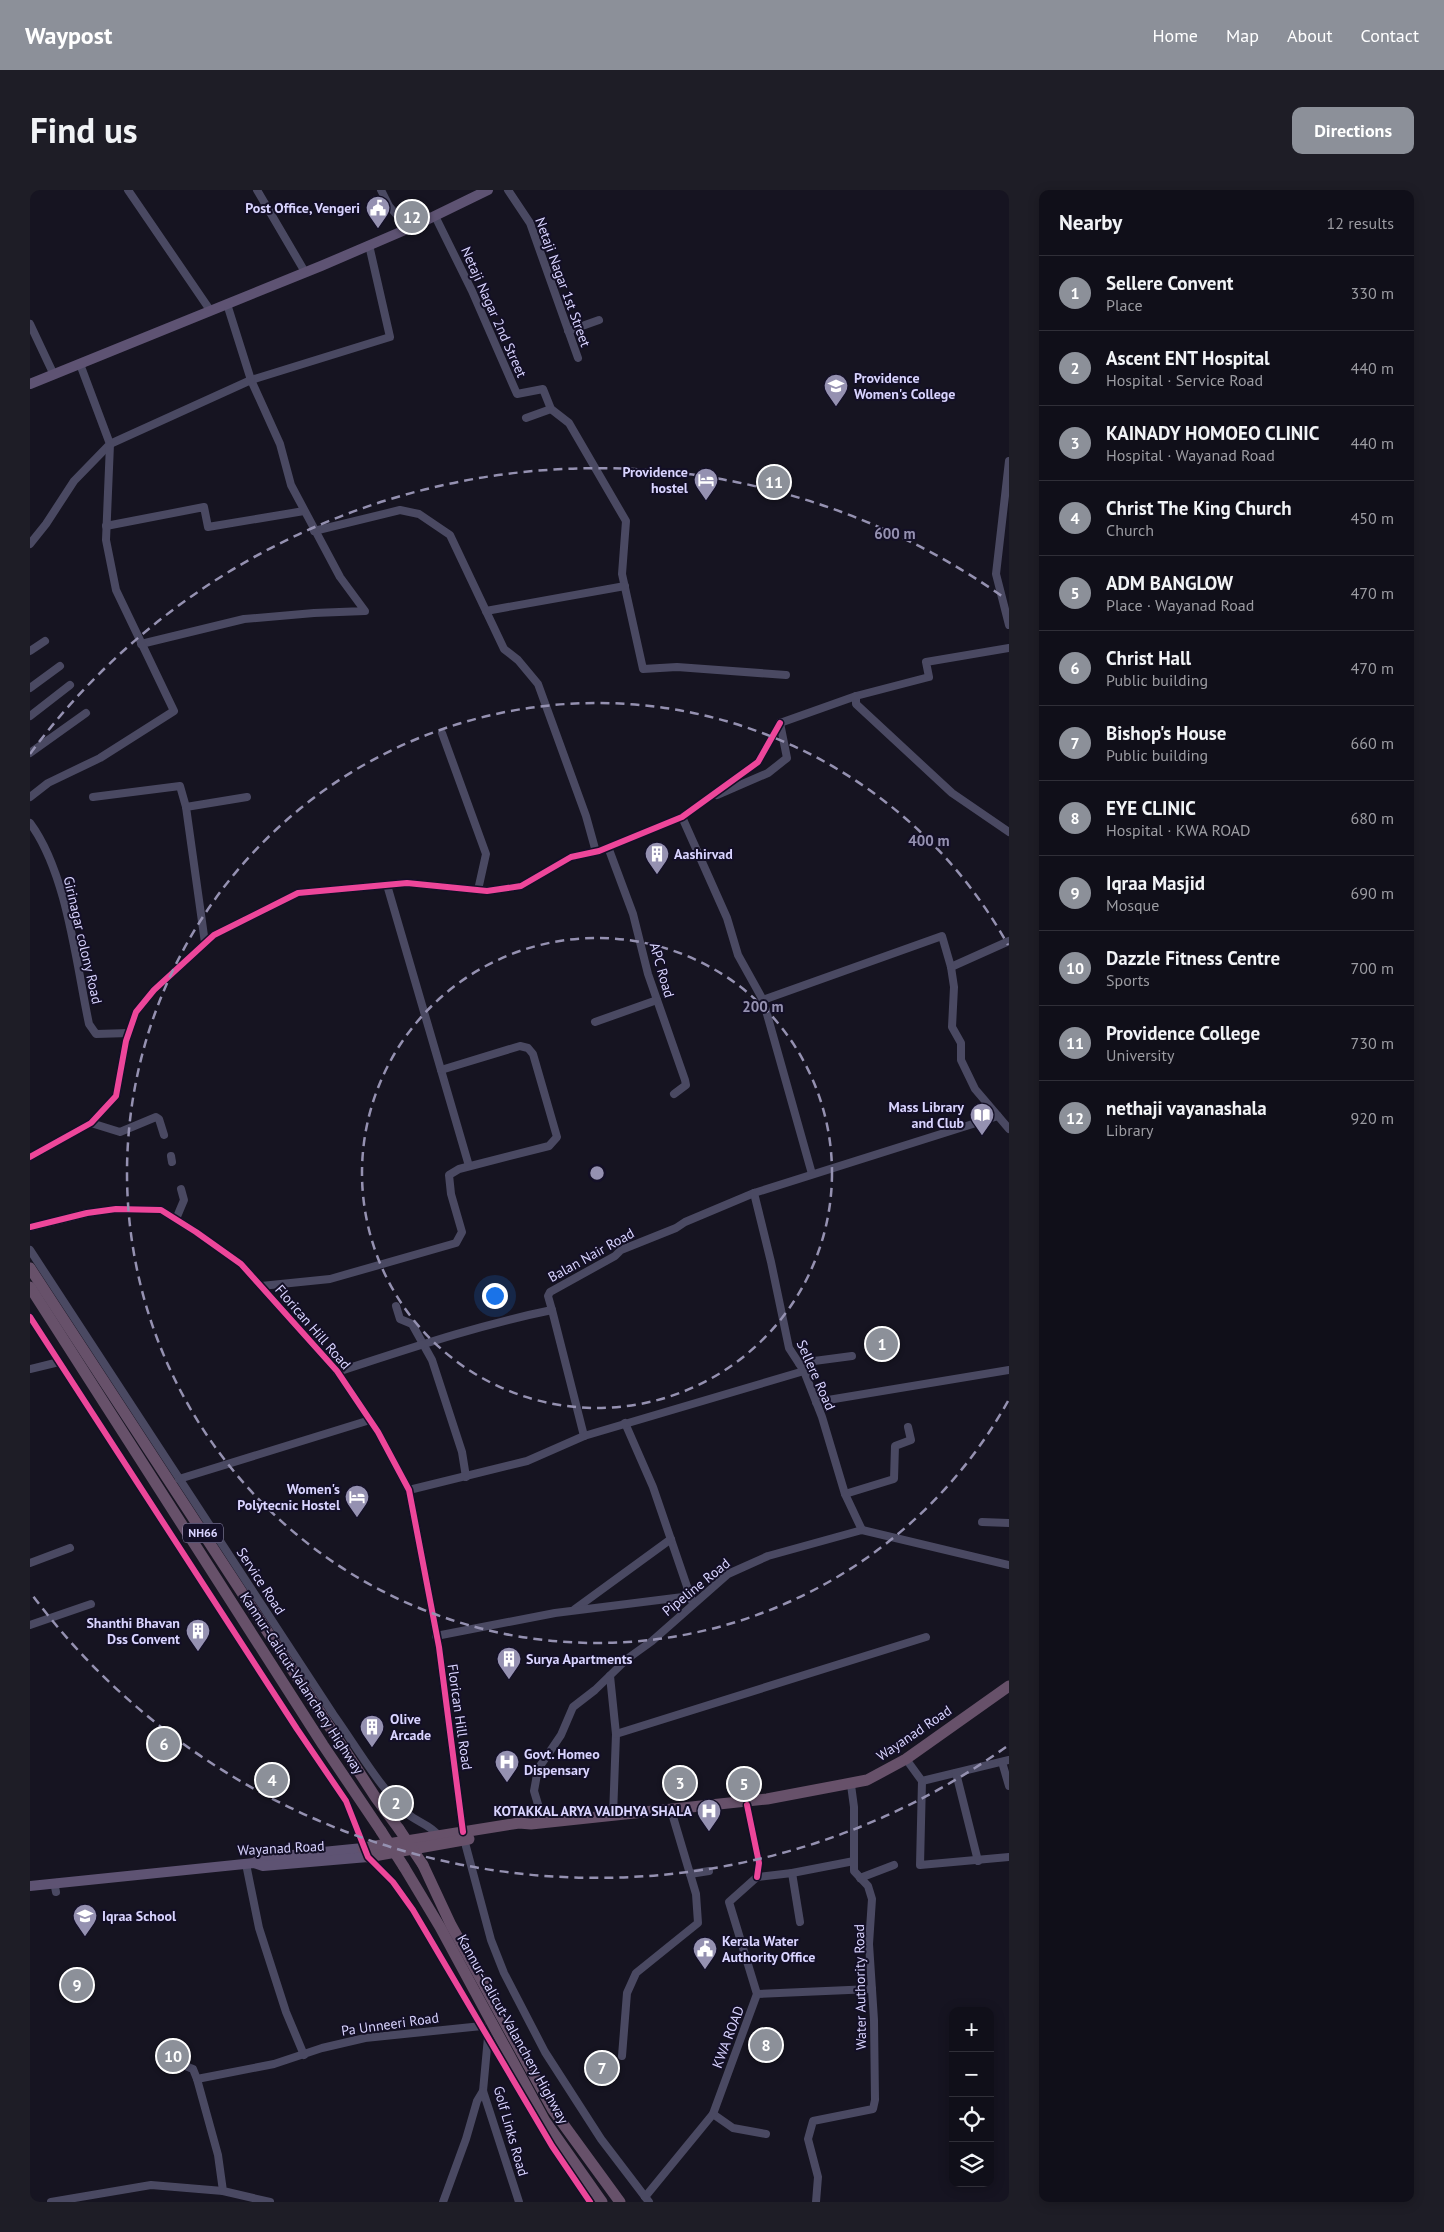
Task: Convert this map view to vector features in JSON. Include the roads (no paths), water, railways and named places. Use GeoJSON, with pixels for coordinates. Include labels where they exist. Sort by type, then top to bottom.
{"type":"FeatureCollection","features":[{"type":"Feature","properties":{"kind":"highway","name":"Kannur-Calicut-Valanchery Highway"},"geometry":{"type":"LineString","coordinates":[[30,1268],[376,1798],[424,1865],[451,1925],[553,2110],[620,2202]]}},
{"type":"Feature","properties":{"kind":"highway","name":"Kannur-Calicut-Valanchery Highway"},"geometry":{"type":"LineString","coordinates":[[30,1287],[323,1745],[381,1830],[440,1927],[545,2121],[602,2202]]}},
{"type":"Feature","properties":{"kind":"highway","name":"Wayanad Road"},"geometry":{"type":"LineString","coordinates":[[365,1852],[463,1836],[518,1823],[531,1824],[543,1821],[671,1810],[767,1799],[851,1785],[867,1780],[906,1759],[1009,1686]]}},
{"type":"Feature","properties":{"kind":"highway","name":"Wayanad Road"},"geometry":{"type":"LineString","coordinates":[[365,1852],[437,1836],[463,1836]]}},
{"type":"Feature","properties":{"kind":"main road"},"geometry":{"type":"LineString","coordinates":[[30,384],[306,272],[435,216],[488,190]]}},
{"type":"Feature","properties":{"kind":"main road","name":"Wayanad Road"},"geometry":{"type":"LineString","coordinates":[[30,1886],[56,1888],[250,1864],[262,1858],[365,1852]]}},
{"type":"Feature","properties":{"kind":"street"},"geometry":{"type":"LineString","coordinates":[[128,190],[210,310]]}},
{"type":"Feature","properties":{"kind":"street"},"geometry":{"type":"LineString","coordinates":[[257,190],[306,272]]}},
{"type":"Feature","properties":{"kind":"street"},"geometry":{"type":"LineString","coordinates":[[381,190],[389,206],[408,228]]}},
{"type":"Feature","properties":{"kind":"street","name":"Netaji Nagar 1st Street"},"geometry":{"type":"LineString","coordinates":[[508,190],[530,223],[578,358]]}},
{"type":"Feature","properties":{"kind":"street","name":"Netaji Nagar 2nd Street"},"geometry":{"type":"LineString","coordinates":[[435,216],[472,291],[517,394],[543,389],[551,409],[569,423],[626,521],[622,574],[643,669],[677,667],[786,675]]}},
{"type":"Feature","properties":{"kind":"street"},"geometry":{"type":"LineString","coordinates":[[30,544],[46,524],[74,481],[110,444],[251,380],[390,337],[369,244]]}},
{"type":"Feature","properties":{"kind":"street"},"geometry":{"type":"LineString","coordinates":[[141,644],[244,619],[365,611],[340,578],[291,484],[280,444],[251,380],[227,304]]}},
{"type":"Feature","properties":{"kind":"street"},"geometry":{"type":"LineString","coordinates":[[568,331],[599,320]]}},
{"type":"Feature","properties":{"kind":"street"},"geometry":{"type":"LineString","coordinates":[[30,324],[54,375]]}},
{"type":"Feature","properties":{"kind":"street"},"geometry":{"type":"LineString","coordinates":[[30,797],[48,783],[100,758],[174,711],[116,590],[106,540],[110,444],[80,364]]}},
{"type":"Feature","properties":{"kind":"street"},"geometry":{"type":"LineString","coordinates":[[526,418],[551,409]]}},
{"type":"Feature","properties":{"kind":"street"},"geometry":{"type":"LineString","coordinates":[[1009,461],[996,574],[1009,625]]}},
{"type":"Feature","properties":{"kind":"street"},"geometry":{"type":"LineString","coordinates":[[106,526],[204,507],[208,526],[304,511]]}},
{"type":"Feature","properties":{"kind":"street"},"geometry":{"type":"LineString","coordinates":[[314,531],[400,510],[419,514],[450,535],[504,649],[518,660],[538,684],[586,816],[596,852]]}},
{"type":"Feature","properties":{"kind":"street"},"geometry":{"type":"LineString","coordinates":[[486,611],[625,586]]}},
{"type":"Feature","properties":{"kind":"street"},"geometry":{"type":"LineString","coordinates":[[30,651],[44,641]]}},
{"type":"Feature","properties":{"kind":"street"},"geometry":{"type":"LineString","coordinates":[[30,1157],[91,1123],[116,1096],[129,1033],[136,1012],[154,990],[214,935],[298,893],[407,883],[488,891],[521,886],[571,857],[596,852],[682,817],[758,762],[780,723],[856,696],[928,677],[926,662],[1009,648]]}},
{"type":"Feature","properties":{"kind":"street"},"geometry":{"type":"LineString","coordinates":[[30,688],[60,666]]}},
{"type":"Feature","properties":{"kind":"street"},"geometry":{"type":"LineString","coordinates":[[30,716],[70,685]]}},
{"type":"Feature","properties":{"kind":"street"},"geometry":{"type":"LineString","coordinates":[[856,696],[856,704],[952,793],[1009,832]]}},
{"type":"Feature","properties":{"kind":"street"},"geometry":{"type":"LineString","coordinates":[[30,753],[86,713]]}},
{"type":"Feature","properties":{"kind":"street"},"geometry":{"type":"LineString","coordinates":[[706,800],[768,773],[787,758],[780,723]]}},
{"type":"Feature","properties":{"kind":"street"},"geometry":{"type":"LineString","coordinates":[[442,733],[486,854],[478,890]]}},
{"type":"Feature","properties":{"kind":"street"},"geometry":{"type":"LineString","coordinates":[[92,797],[180,786],[186,807],[205,943]]}},
{"type":"Feature","properties":{"kind":"street"},"geometry":{"type":"LineString","coordinates":[[186,807],[247,797]]}},
{"type":"Feature","properties":{"kind":"street"},"geometry":{"type":"LineString","coordinates":[[682,817],[727,918],[738,955],[763,1000],[812,1174]]}},
{"type":"Feature","properties":{"kind":"street","name":"Girinagar colony Road"},"geometry":{"type":"LineString","coordinates":[[30,823],[46,850],[56,877],[89,1024],[96,1034],[129,1033]]}},
{"type":"Feature","properties":{"kind":"street","name":"APC Road"},"geometry":{"type":"LineString","coordinates":[[608,847],[633,914],[657,1000],[686,1085],[674,1094]]}},
{"type":"Feature","properties":{"kind":"street"},"geometry":{"type":"LineString","coordinates":[[387,885],[469,1166]]}},
{"type":"Feature","properties":{"kind":"street"},"geometry":{"type":"LineString","coordinates":[[763,1000],[942,936],[951,967],[954,987],[952,1027],[961,1043],[960,1060],[975,1089],[1009,1129]]}},
{"type":"Feature","properties":{"kind":"street"},"geometry":{"type":"LineString","coordinates":[[951,967],[1009,941]]}},
{"type":"Feature","properties":{"kind":"street"},"geometry":{"type":"LineString","coordinates":[[595,1022],[657,1000]]}},
{"type":"Feature","properties":{"kind":"street"},"geometry":{"type":"LineString","coordinates":[[261,1286],[330,1278],[456,1243],[462,1232],[451,1194],[449,1175],[469,1166],[549,1146],[557,1137],[533,1054],[528,1048],[520,1046],[441,1070]]}},
{"type":"Feature","properties":{"kind":"street"},"geometry":{"type":"LineString","coordinates":[[754,1193],[998,1116]]}},
{"type":"Feature","properties":{"kind":"street"},"geometry":{"type":"LineString","coordinates":[[91,1123],[120,1132],[156,1117],[159,1120],[164,1135]]}},
{"type":"Feature","properties":{"kind":"street"},"geometry":{"type":"LineString","coordinates":[[176,1219],[184,1200],[181,1189]]}},
{"type":"Feature","properties":{"kind":"street","name":"Sellere Road"},"geometry":{"type":"LineString","coordinates":[[754,1193],[763,1226],[789,1348],[804,1372],[822,1417],[844,1494],[862,1530]]}},
{"type":"Feature","properties":{"kind":"street","name":"Balan Nair Road"},"geometry":{"type":"LineString","coordinates":[[584,1436],[548,1296],[550,1292],[616,1256],[622,1250],[754,1193]]}},
{"type":"Feature","properties":{"kind":"street","name":"Florican Hill Road"},"geometry":{"type":"LineString","coordinates":[[30,1227],[87,1213],[116,1209],[161,1210],[241,1264],[337,1372],[370,1420],[410,1490],[436,1636],[463,1836],[491,1940],[504,1974],[545,2052],[601,2139],[647,2200]]}},
{"type":"Feature","properties":{"kind":"street","name":"Service Road"},"geometry":{"type":"LineString","coordinates":[[30,1250],[333,1714],[385,1787],[408,1814],[435,1830],[437,1836]]}},
{"type":"Feature","properties":{"kind":"street"},"geometry":{"type":"LineString","coordinates":[[396,1306],[400,1318],[412,1324],[432,1360],[462,1452],[466,1477]]}},
{"type":"Feature","properties":{"kind":"street"},"geometry":{"type":"LineString","coordinates":[[337,1372],[504,1320],[552,1310]]}},
{"type":"Feature","properties":{"kind":"street"},"geometry":{"type":"LineString","coordinates":[[30,1317],[297,1730],[346,1801],[365,1852],[393,1882],[408,1903],[552,2146],[590,2202]]}},
{"type":"Feature","properties":{"kind":"street"},"geometry":{"type":"LineString","coordinates":[[799,1363],[852,1356]]}},
{"type":"Feature","properties":{"kind":"street"},"geometry":{"type":"LineString","coordinates":[[30,1369],[59,1362]]}},
{"type":"Feature","properties":{"kind":"street"},"geometry":{"type":"LineString","coordinates":[[816,1402],[1009,1370]]}},
{"type":"Feature","properties":{"kind":"street"},"geometry":{"type":"LineString","coordinates":[[410,1490],[527,1460],[584,1436],[804,1372]]}},
{"type":"Feature","properties":{"kind":"street"},"geometry":{"type":"LineString","coordinates":[[179,1479],[370,1420]]}},
{"type":"Feature","properties":{"kind":"street"},"geometry":{"type":"LineString","coordinates":[[625,1423],[653,1487],[691,1596],[692,1605]]}},
{"type":"Feature","properties":{"kind":"street"},"geometry":{"type":"LineString","coordinates":[[844,1494],[894,1479],[895,1446],[911,1440],[908,1427]]}},
{"type":"Feature","properties":{"kind":"street"},"geometry":{"type":"LineString","coordinates":[[982,1522],[1009,1523]]}},
{"type":"Feature","properties":{"kind":"street","name":"Pipeline Road"},"geometry":{"type":"LineString","coordinates":[[543,1821],[534,1791],[538,1770],[561,1734],[573,1707],[610,1676],[627,1658],[652,1641],[728,1574],[768,1556],[862,1530],[1009,1565]]}},
{"type":"Feature","properties":{"kind":"street"},"geometry":{"type":"LineString","coordinates":[[573,1610],[671,1539]]}},
{"type":"Feature","properties":{"kind":"street"},"geometry":{"type":"LineString","coordinates":[[30,1563],[70,1548]]}},
{"type":"Feature","properties":{"kind":"street"},"geometry":{"type":"LineString","coordinates":[[436,1636],[573,1610],[691,1596]]}},
{"type":"Feature","properties":{"kind":"street"},"geometry":{"type":"LineString","coordinates":[[30,1625],[92,1604]]}},
{"type":"Feature","properties":{"kind":"street"},"geometry":{"type":"LineString","coordinates":[[616,1734],[926,1637]]}},
{"type":"Feature","properties":{"kind":"street"},"geometry":{"type":"LineString","coordinates":[[610,1676],[616,1734],[612,1816]]}},
{"type":"Feature","properties":{"kind":"street"},"geometry":{"type":"LineString","coordinates":[[906,1759],[922,1781],[920,1865],[1009,1858]]}},
{"type":"Feature","properties":{"kind":"street"},"geometry":{"type":"LineString","coordinates":[[922,1781],[1006,1761],[1009,1786]]}},
{"type":"Feature","properties":{"kind":"street"},"geometry":{"type":"LineString","coordinates":[[956,1772],[978,1861]]}},
{"type":"Feature","properties":{"kind":"street","name":"Water Authority Road"},"geometry":{"type":"LineString","coordinates":[[816,2202],[818,2177],[808,2139],[813,2121],[873,2108],[874,2100],[874,2020],[869,1944],[872,1899],[868,1886],[854,1871],[854,1807],[851,1785]]}},
{"type":"Feature","properties":{"kind":"street"},"geometry":{"type":"LineString","coordinates":[[622,2056],[628,1993],[636,1973],[698,1923],[696,1894],[671,1810]]}},
{"type":"Feature","properties":{"kind":"street"},"geometry":{"type":"LineString","coordinates":[[800,1922],[792,1873],[854,1862]]}},
{"type":"Feature","properties":{"kind":"street"},"geometry":{"type":"LineString","coordinates":[[250,1864],[259,1928],[286,2012],[304,2055]]}},
{"type":"Feature","properties":{"kind":"street"},"geometry":{"type":"LineString","coordinates":[[860,1878],[894,1865]]}},
{"type":"Feature","properties":{"kind":"street"},"geometry":{"type":"LineString","coordinates":[[690,1874],[708,1871]]}},
{"type":"Feature","properties":{"kind":"street","name":"KWA ROAD"},"geometry":{"type":"LineString","coordinates":[[647,2200],[713,2114],[758,1994],[729,1902],[757,1876],[792,1873]]}},
{"type":"Feature","properties":{"kind":"street"},"geometry":{"type":"LineString","coordinates":[[758,1994],[872,1989]]}},
{"type":"Feature","properties":{"kind":"street","name":"Pa Unneeri Road"},"geometry":{"type":"LineString","coordinates":[[197,2079],[274,2064],[322,2048],[365,2038],[482,2026]]}},
{"type":"Feature","properties":{"kind":"street","name":"Golf Links Road"},"geometry":{"type":"LineString","coordinates":[[488,2037],[483,2091],[519,2202]]}},
{"type":"Feature","properties":{"kind":"street"},"geometry":{"type":"LineString","coordinates":[[176,2048],[180,2064],[188,2066],[193,2070],[197,2079],[218,2155],[223,2191]]}},
{"type":"Feature","properties":{"kind":"street"},"geometry":{"type":"LineString","coordinates":[[443,2202],[466,2139],[477,2101],[483,2091]]}},
{"type":"Feature","properties":{"kind":"street"},"geometry":{"type":"LineString","coordinates":[[713,2114],[733,2128],[766,2134]]}},
{"type":"Feature","properties":{"kind":"street"},"geometry":{"type":"LineString","coordinates":[[51,2202],[151,2186],[223,2191],[270,2202]]}},
{"type":"Feature","properties":{"kind":"place","name":"nethaji vayanashala"},"geometry":{"type":"Point","coordinates":[412,217]}},
{"type":"Feature","properties":{"kind":"place","name":"Post Office, Vengeri"},"geometry":{"type":"Point","coordinates":[378,229]}},
{"type":"Feature","properties":{"kind":"place","name":"Providence Women's College"},"geometry":{"type":"Point","coordinates":[836,407]}},
{"type":"Feature","properties":{"kind":"place","name":"Providence College"},"geometry":{"type":"Point","coordinates":[774,482]}},
{"type":"Feature","properties":{"kind":"place","name":"Providence hostel"},"geometry":{"type":"Point","coordinates":[706,501]}},
{"type":"Feature","properties":{"kind":"place","name":"Aashirvad"},"geometry":{"type":"Point","coordinates":[657,875]}},
{"type":"Feature","properties":{"kind":"place","name":"Mass Library and Club"},"geometry":{"type":"Point","coordinates":[982,1136]}},
{"type":"Feature","properties":{"kind":"place","name":"Sellere Convent"},"geometry":{"type":"Point","coordinates":[882,1344]}},
{"type":"Feature","properties":{"kind":"place","name":"Women's Polytecnic Hostel"},"geometry":{"type":"Point","coordinates":[357,1518]}},
{"type":"Feature","properties":{"kind":"place","name":"Shanthi Bhavan Dss Convent"},"geometry":{"type":"Point","coordinates":[198,1652]}},
{"type":"Feature","properties":{"kind":"place","name":"Surya Apartments"},"geometry":{"type":"Point","coordinates":[509,1680]}},
{"type":"Feature","properties":{"kind":"place","name":"Christ Hall"},"geometry":{"type":"Point","coordinates":[164,1744]}},
{"type":"Feature","properties":{"kind":"place","name":"Olive Arcade"},"geometry":{"type":"Point","coordinates":[372,1748]}},
{"type":"Feature","properties":{"kind":"place","name":"Christ The King Church"},"geometry":{"type":"Point","coordinates":[272,1780]}},
{"type":"Feature","properties":{"kind":"place","name":"Govt. Homeo Dispensary"},"geometry":{"type":"Point","coordinates":[507,1783]}},
{"type":"Feature","properties":{"kind":"place","name":"KAINADY HOMOEO CLINIC"},"geometry":{"type":"Point","coordinates":[680,1783]}},
{"type":"Feature","properties":{"kind":"place","name":"ADM BANGLOW"},"geometry":{"type":"Point","coordinates":[744,1784]}},
{"type":"Feature","properties":{"kind":"place","name":"Ascent ENT Hospital"},"geometry":{"type":"Point","coordinates":[396,1803]}},
{"type":"Feature","properties":{"kind":"place","name":"KOTAKKAL ARYA VAIDHYA SHALA"},"geometry":{"type":"Point","coordinates":[709,1832]}},
{"type":"Feature","properties":{"kind":"place","name":"Iqraa School"},"geometry":{"type":"Point","coordinates":[85,1937]}},
{"type":"Feature","properties":{"kind":"place","name":"Kerala Water Authority Office"},"geometry":{"type":"Point","coordinates":[705,1970]}},
{"type":"Feature","properties":{"kind":"place","name":"Iqraa Masjid"},"geometry":{"type":"Point","coordinates":[77,1985]}},
{"type":"Feature","properties":{"kind":"place","name":"EYE CLINIC"},"geometry":{"type":"Point","coordinates":[766,2045]}},
{"type":"Feature","properties":{"kind":"place","name":"Dazzle Fitness Centre"},"geometry":{"type":"Point","coordinates":[173,2056]}},
{"type":"Feature","properties":{"kind":"place","name":"Bishop's House"},"geometry":{"type":"Point","coordinates":[602,2068]}}]}
